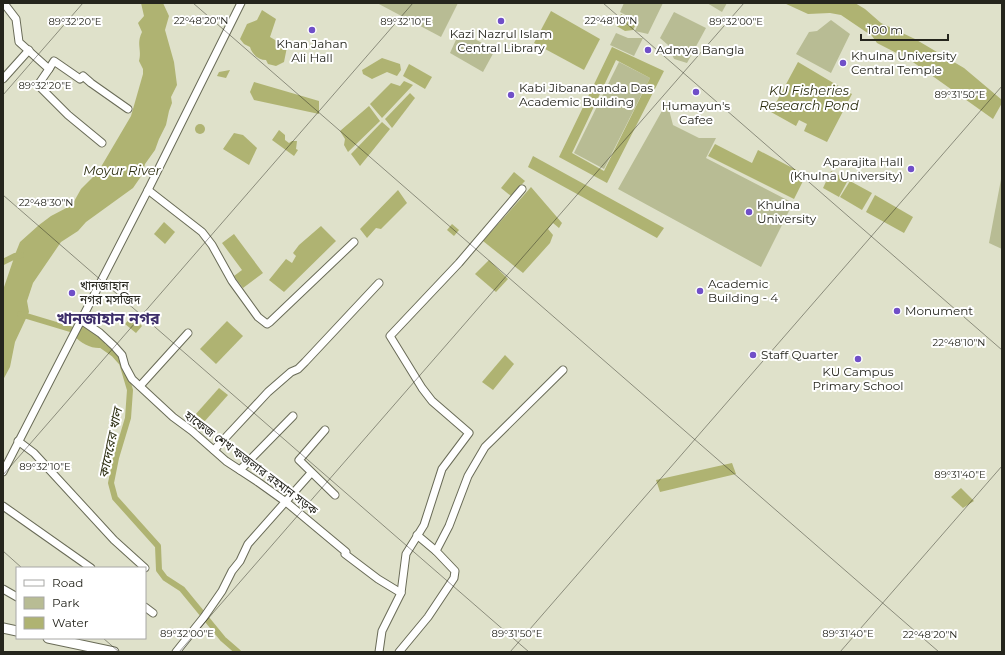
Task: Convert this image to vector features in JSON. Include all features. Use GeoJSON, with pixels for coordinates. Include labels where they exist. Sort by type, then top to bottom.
{"type":"FeatureCollection","features":[{"type":"Feature","properties":{"kind":"main road"},"geometry":{"type":"LineString","coordinates":[[3,628],[16,631]]}},
{"type":"Feature","properties":{"kind":"main road"},"geometry":{"type":"LineString","coordinates":[[53,639],[114,652]]}},
{"type":"Feature","properties":{"kind":"street"},"geometry":{"type":"LineString","coordinates":[[3,472],[148,190],[241,3]]}},
{"type":"Feature","properties":{"kind":"street"},"geometry":{"type":"LineString","coordinates":[[3,6],[6,6],[16,19],[19,42],[49,69]]}},
{"type":"Feature","properties":{"kind":"street"},"geometry":{"type":"LineString","coordinates":[[3,79],[29,50]]}},
{"type":"Feature","properties":{"kind":"street"},"geometry":{"type":"LineString","coordinates":[[102,143],[68,115],[38,84],[54,61],[80,79],[83,76],[128,110]]}},
{"type":"Feature","properties":{"kind":"street"},"geometry":{"type":"LineString","coordinates":[[379,652],[382,631],[401,593],[406,554],[424,525],[442,469],[469,433],[432,400],[422,388],[390,336],[460,263],[522,189]]}},
{"type":"Feature","properties":{"kind":"street"},"geometry":{"type":"LineString","coordinates":[[148,190],[202,232],[212,245],[232,281],[258,317],[267,324],[354,242]]}},
{"type":"Feature","properties":{"kind":"street"},"geometry":{"type":"LineString","coordinates":[[214,450],[268,392],[291,372],[298,369],[379,283]]}},
{"type":"Feature","properties":{"kind":"street","name":"হাফেজ শেখ ফজলার রহমান সড়ক"},"geometry":{"type":"LineString","coordinates":[[81,320],[100,332],[114,346],[122,355],[125,366],[132,379],[173,417],[226,461],[286,502],[346,552],[345,554],[378,579],[401,593]]}},
{"type":"Feature","properties":{"kind":"street"},"geometry":{"type":"LineString","coordinates":[[140,386],[188,334]]}},
{"type":"Feature","properties":{"kind":"street"},"geometry":{"type":"LineString","coordinates":[[436,551],[449,526],[468,476],[485,447],[563,370]]}},
{"type":"Feature","properties":{"kind":"street"},"geometry":{"type":"LineString","coordinates":[[240,470],[293,416]]}},
{"type":"Feature","properties":{"kind":"street"},"geometry":{"type":"LineString","coordinates":[[325,430],[298,460],[335,495]]}},
{"type":"Feature","properties":{"kind":"street"},"geometry":{"type":"LineString","coordinates":[[18,441],[34,453],[114,540],[143,567]]}},
{"type":"Feature","properties":{"kind":"street"},"geometry":{"type":"LineString","coordinates":[[176,652],[204,617],[224,588],[248,544],[311,473]]}},
{"type":"Feature","properties":{"kind":"street"},"geometry":{"type":"LineString","coordinates":[[3,506],[90,567]]}},
{"type":"Feature","properties":{"kind":"street"},"geometry":{"type":"LineString","coordinates":[[399,652],[428,617],[454,578],[455,571],[436,551],[417,535]]}},
{"type":"Feature","properties":{"kind":"street"},"geometry":{"type":"LineString","coordinates":[[3,589],[16,596]]}},
{"type":"Feature","properties":{"kind":"street"},"geometry":{"type":"LineString","coordinates":[[146,609],[153,613]]}},
{"type":"Feature","properties":{"kind":"green space"},"geometry":{"type":"Polygon","coordinates":[[[377,3],[458,3],[441,37],[377,3]]]}},
{"type":"Feature","properties":{"kind":"green space"},"geometry":{"type":"Polygon","coordinates":[[[624,3],[663,3],[648,34],[635,31],[639,22],[620,12],[624,3]]]}},
{"type":"Feature","properties":{"kind":"green space"},"geometry":{"type":"Polygon","coordinates":[[[707,3],[727,3],[722,12],[707,3]]]}},
{"type":"Feature","properties":{"kind":"green space"},"geometry":{"type":"Polygon","coordinates":[[[674,12],[706,28],[687,63],[674,59],[668,45],[660,38],[674,12]]]}},
{"type":"Feature","properties":{"kind":"green space"},"geometry":{"type":"Polygon","coordinates":[[[831,20],[850,34],[831,73],[796,54],[809,32],[817,31],[831,20]]]}},
{"type":"Feature","properties":{"kind":"green space"},"geometry":{"type":"Polygon","coordinates":[[[460,31],[495,50],[483,72],[450,53],[460,31]]]}},
{"type":"Feature","properties":{"kind":"green space"},"geometry":{"type":"Polygon","coordinates":[[[616,33],[628,38],[643,38],[634,56],[610,45],[616,33]]]}},
{"type":"Feature","properties":{"kind":"green space"},"geometry":{"type":"Polygon","coordinates":[[[619,62],[650,78],[604,169],[574,153],[619,62]]]}},
{"type":"Feature","properties":{"kind":"green space"},"geometry":{"type":"Polygon","coordinates":[[[667,102],[673,125],[699,138],[716,138],[706,158],[793,203],[761,267],[618,189],[667,102]]]}},
{"type":"Feature","properties":{"kind":"green space"},"geometry":{"type":"Polygon","coordinates":[[[1002,174],[1002,249],[989,243],[1002,174]]]}},
{"type":"Feature","properties":{"kind":"water","name":"Moyur River"},"geometry":{"type":"Polygon","coordinates":[[[141,3],[163,3],[169,16],[165,30],[174,62],[177,85],[171,97],[172,103],[166,125],[155,150],[145,164],[142,175],[133,188],[86,222],[78,231],[61,242],[33,283],[27,301],[29,312],[15,342],[10,367],[3,380],[3,290],[16,252],[20,242],[39,225],[51,216],[72,205],[81,189],[98,172],[131,116],[143,74],[143,69],[139,61],[139,40],[142,32],[138,23],[144,16],[141,3]]]}},
{"type":"Feature","properties":{"kind":"water"},"geometry":{"type":"Polygon","coordinates":[[[784,3],[855,3],[865,9],[881,23],[915,39],[964,68],[1002,100],[1002,103],[993,119],[910,60],[877,43],[872,36],[841,15],[830,13],[808,14],[784,3]]]}},
{"type":"Feature","properties":{"kind":"water"},"geometry":{"type":"Polygon","coordinates":[[[262,10],[276,19],[270,37],[287,47],[284,62],[276,66],[268,64],[266,60],[260,59],[256,56],[250,47],[244,44],[240,39],[247,24],[257,20],[262,10]]]}},
{"type":"Feature","properties":{"kind":"water"},"geometry":{"type":"Polygon","coordinates":[[[551,11],[600,39],[584,70],[534,43],[551,11]]]}},
{"type":"Feature","properties":{"kind":"water"},"geometry":{"type":"Polygon","coordinates":[[[621,14],[637,22],[633,30],[625,31],[615,25],[621,14]]]}},
{"type":"Feature","properties":{"kind":"water"},"geometry":{"type":"Polygon","coordinates":[[[612,47],[664,71],[607,183],[559,157],[612,47]],[[616,60],[572,153],[604,171],[650,78],[616,60]]]}},
{"type":"Feature","properties":{"kind":"water"},"geometry":{"type":"Polygon","coordinates":[[[382,58],[400,64],[401,70],[397,76],[387,72],[372,79],[363,74],[362,70],[382,58]]]}},
{"type":"Feature","properties":{"kind":"water","name":"KU Fisheries Research Pond"},"geometry":{"type":"Polygon","coordinates":[[[798,62],[852,94],[827,142],[804,131],[807,124],[799,120],[796,126],[771,112],[798,62]]]}},
{"type":"Feature","properties":{"kind":"water"},"geometry":{"type":"Polygon","coordinates":[[[409,64],[432,77],[425,89],[403,76],[409,64]]]}},
{"type":"Feature","properties":{"kind":"water"},"geometry":{"type":"Polygon","coordinates":[[[230,70],[226,78],[217,76],[219,72],[230,70]]]}},
{"type":"Feature","properties":{"kind":"water"},"geometry":{"type":"Polygon","coordinates":[[[404,81],[413,85],[382,118],[370,104],[391,83],[400,86],[404,81]]]}},
{"type":"Feature","properties":{"kind":"water"},"geometry":{"type":"Polygon","coordinates":[[[254,82],[319,101],[319,114],[254,100],[250,92],[254,82]]]}},
{"type":"Feature","properties":{"kind":"water"},"geometry":{"type":"Polygon","coordinates":[[[410,93],[415,98],[392,128],[385,119],[410,93]]]}},
{"type":"Feature","properties":{"kind":"water"},"geometry":{"type":"Polygon","coordinates":[[[369,106],[380,121],[348,152],[344,145],[345,139],[340,131],[369,106]]]}},
{"type":"Feature","properties":{"kind":"water"},"geometry":{"type":"Polygon","coordinates":[[[382,122],[390,129],[360,166],[351,154],[382,122]]]}},
{"type":"Feature","properties":{"kind":"water"},"geometry":{"type":"Polygon","coordinates":[[[200,124],[205,129],[200,134],[195,129],[200,124]]]}},
{"type":"Feature","properties":{"kind":"water"},"geometry":{"type":"Polygon","coordinates":[[[279,130],[285,135],[285,140],[289,143],[292,141],[297,141],[296,149],[298,150],[294,156],[272,140],[279,130]]]}},
{"type":"Feature","properties":{"kind":"water"},"geometry":{"type":"Polygon","coordinates":[[[234,133],[243,135],[257,148],[249,165],[223,149],[234,133]]]}},
{"type":"Feature","properties":{"kind":"water"},"geometry":{"type":"Polygon","coordinates":[[[715,144],[752,163],[758,150],[806,175],[794,199],[708,156],[715,144]]]}},
{"type":"Feature","properties":{"kind":"water"},"geometry":{"type":"Polygon","coordinates":[[[533,156],[664,228],[657,238],[528,167],[533,156]]]}},
{"type":"Feature","properties":{"kind":"water"},"geometry":{"type":"Polygon","coordinates":[[[831,171],[848,180],[839,197],[823,188],[831,171]]]}},
{"type":"Feature","properties":{"kind":"water"},"geometry":{"type":"Polygon","coordinates":[[[514,172],[525,181],[511,196],[501,188],[514,172]]]}},
{"type":"Feature","properties":{"kind":"water"},"geometry":{"type":"Polygon","coordinates":[[[850,181],[872,193],[862,210],[840,197],[850,181]]]}},
{"type":"Feature","properties":{"kind":"water"},"geometry":{"type":"Polygon","coordinates":[[[531,187],[562,223],[559,228],[553,223],[548,229],[553,235],[550,243],[523,273],[483,241],[531,187]]]}},
{"type":"Feature","properties":{"kind":"water"},"geometry":{"type":"Polygon","coordinates":[[[398,190],[407,203],[381,229],[376,228],[367,238],[360,229],[398,190]]]}},
{"type":"Feature","properties":{"kind":"water"},"geometry":{"type":"Polygon","coordinates":[[[875,195],[913,217],[904,233],[866,212],[875,195]]]}},
{"type":"Feature","properties":{"kind":"water"},"geometry":{"type":"Polygon","coordinates":[[[164,222],[175,232],[165,244],[154,234],[164,222]]]}},
{"type":"Feature","properties":{"kind":"water"},"geometry":{"type":"Polygon","coordinates":[[[452,224],[459,230],[454,236],[447,230],[452,224]]]}},
{"type":"Feature","properties":{"kind":"water"},"geometry":{"type":"Polygon","coordinates":[[[321,226],[336,241],[284,292],[269,280],[286,259],[292,263],[296,256],[293,253],[299,245],[321,226]]]}},
{"type":"Feature","properties":{"kind":"water"},"geometry":{"type":"Polygon","coordinates":[[[234,234],[263,273],[243,288],[234,276],[242,270],[222,243],[234,234]]]}},
{"type":"Feature","properties":{"kind":"water"},"geometry":{"type":"Polygon","coordinates":[[[489,260],[508,279],[496,292],[475,274],[489,260]]]}},
{"type":"Feature","properties":{"kind":"water"},"geometry":{"type":"Polygon","coordinates":[[[132,316],[142,326],[136,333],[125,324],[132,316]]]}},
{"type":"Feature","properties":{"kind":"water"},"geometry":{"type":"Polygon","coordinates":[[[227,321],[243,336],[216,364],[200,349],[227,321]]]}},
{"type":"Feature","properties":{"kind":"water"},"geometry":{"type":"Polygon","coordinates":[[[82,325],[100,335],[105,340],[105,344],[101,348],[94,348],[86,345],[75,336],[82,325]]]}},
{"type":"Feature","properties":{"kind":"water"},"geometry":{"type":"Polygon","coordinates":[[[505,355],[514,364],[493,390],[482,382],[505,355]]]}},
{"type":"Feature","properties":{"kind":"water"},"geometry":{"type":"Polygon","coordinates":[[[219,388],[228,395],[204,422],[195,415],[219,388]]]}},
{"type":"Feature","properties":{"kind":"water"},"geometry":{"type":"Polygon","coordinates":[[[732,463],[736,474],[660,492],[656,480],[732,463]]]}},
{"type":"Feature","properties":{"kind":"water"},"geometry":{"type":"Polygon","coordinates":[[[961,488],[974,501],[963,508],[951,497],[961,488]]]}},
{"type":"Feature","properties":{"kind":"waterway"},"geometry":{"type":"LineString","coordinates":[[3,262],[15,256],[21,255]]}},
{"type":"Feature","properties":{"kind":"waterway","name":"কাদেরের খাল"},"geometry":{"type":"LineString","coordinates":[[20,314],[80,332]]}},
{"type":"Feature","properties":{"kind":"waterway","name":"কাদেরের খাল"},"geometry":{"type":"LineString","coordinates":[[97,342],[114,354],[122,363],[130,390],[128,418],[116,458],[111,483],[115,498],[158,546],[159,570],[165,578],[182,589],[223,639],[238,652]]}},
{"type":"Feature","properties":{"kind":"place","name":"Kazi Nazrul Islam Central Library"},"geometry":{"type":"Point","coordinates":[501,21]}},
{"type":"Feature","properties":{"kind":"place","name":"Khan Jahan Ali Hall"},"geometry":{"type":"Point","coordinates":[312,30]}},
{"type":"Feature","properties":{"kind":"place","name":"Admya Bangla"},"geometry":{"type":"Point","coordinates":[648,50]}},
{"type":"Feature","properties":{"kind":"place","name":"Khulna University Central Temple"},"geometry":{"type":"Point","coordinates":[843,63]}},
{"type":"Feature","properties":{"kind":"place","name":"Humayun's Cafee"},"geometry":{"type":"Point","coordinates":[696,92]}},
{"type":"Feature","properties":{"kind":"place","name":"Kabi Jibanananda Das Academic Building"},"geometry":{"type":"Point","coordinates":[511,95]}},
{"type":"Feature","properties":{"kind":"place","name":"Aparajita Hall (Khulna University)"},"geometry":{"type":"Point","coordinates":[911,169]}},
{"type":"Feature","properties":{"kind":"place","name":"Khulna University"},"geometry":{"type":"Point","coordinates":[749,212]}},
{"type":"Feature","properties":{"kind":"place","name":"Academic Building - 4"},"geometry":{"type":"Point","coordinates":[700,291]}},
{"type":"Feature","properties":{"kind":"place","name":"খানজাহান নগর মসজিদ"},"geometry":{"type":"Point","coordinates":[72,293]}},
{"type":"Feature","properties":{"kind":"place","name":"Monument"},"geometry":{"type":"Point","coordinates":[897,311]}},
{"type":"Feature","properties":{"kind":"place","name":"Staff Quarter"},"geometry":{"type":"Point","coordinates":[753,355]}},
{"type":"Feature","properties":{"kind":"place","name":"KU Campus Primary School"},"geometry":{"type":"Point","coordinates":[858,359]}},
{"type":"Feature","properties":{"kind":"district","name":"খানজাহান নগর"},"geometry":{"type":"Point","coordinates":[108,318]}}]}
